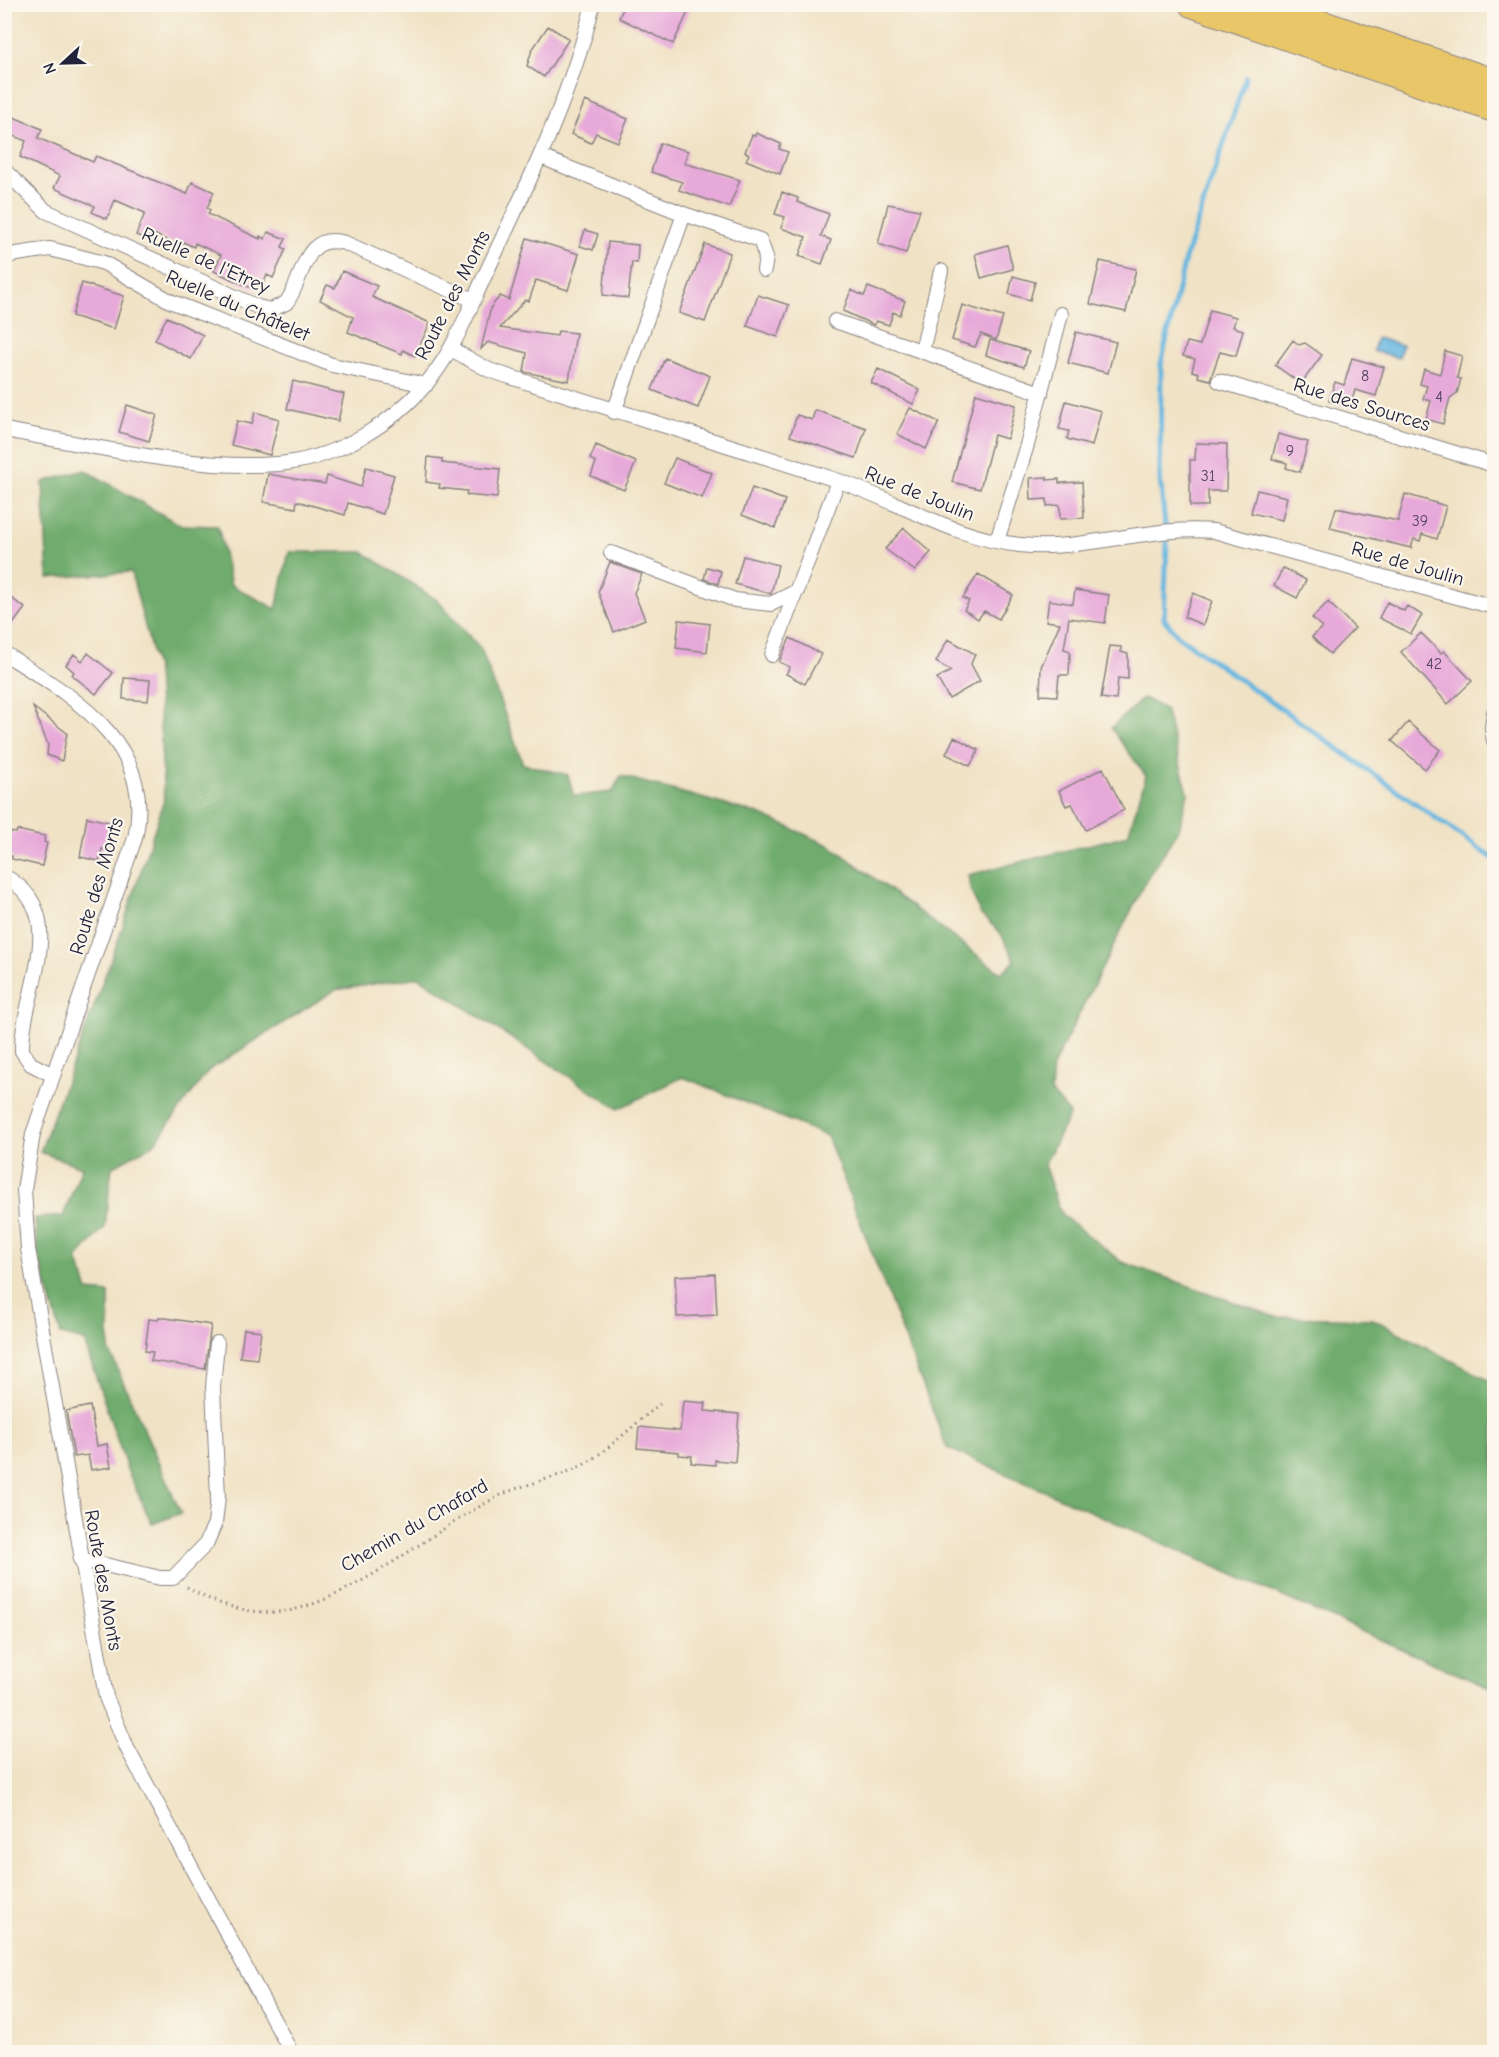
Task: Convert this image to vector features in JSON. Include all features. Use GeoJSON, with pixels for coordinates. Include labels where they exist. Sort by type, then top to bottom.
{"type":"FeatureCollection","features":[{"type":"Feature","properties":{"kind":"highway"},"geometry":{"type":"LineString","coordinates":[[1192,4],[1494,109]]}},
{"type":"Feature","properties":{"kind":"highway"},"geometry":{"type":"LineString","coordinates":[[1264,4],[1494,82]]}},
{"type":"Feature","properties":{"kind":"highway"},"geometry":{"type":"LineString","coordinates":[[1223,16],[1275,47],[1494,122]]}},
{"type":"Feature","properties":{"kind":"street","name":"Route des Monts"},"geometry":{"type":"LineString","coordinates":[[4,430],[191,462],[222,465],[288,463],[320,455],[362,436],[398,412],[426,385],[451,349],[541,157],[584,44],[593,4]]}},
{"type":"Feature","properties":{"kind":"street"},"geometry":{"type":"LineString","coordinates":[[541,157],[684,214],[760,240],[766,257],[764,270]]}},
{"type":"Feature","properties":{"kind":"street","name":"Ruelle de l'Etrey"},"geometry":{"type":"LineString","coordinates":[[4,170],[46,210],[258,307],[277,309],[286,303],[308,256],[320,243],[331,240],[345,243],[473,300]]}},
{"type":"Feature","properties":{"kind":"street"},"geometry":{"type":"LineString","coordinates":[[614,411],[684,214]]}},
{"type":"Feature","properties":{"kind":"street","name":"Ruelle du Châtelet"},"geometry":{"type":"LineString","coordinates":[[4,256],[50,249],[104,263],[170,301],[312,358],[370,375],[426,385]]}},
{"type":"Feature","properties":{"kind":"street"},"geometry":{"type":"LineString","coordinates":[[922,351],[941,272]]}},
{"type":"Feature","properties":{"kind":"street"},"geometry":{"type":"LineString","coordinates":[[997,541],[1041,393],[1061,314]]}},
{"type":"Feature","properties":{"kind":"street"},"geometry":{"type":"LineString","coordinates":[[835,321],[1041,393]]}},
{"type":"Feature","properties":{"kind":"street","name":"Rue de Joulin"},"geometry":{"type":"LineString","coordinates":[[451,349],[489,369],[838,481],[946,528],[997,541],[1045,546],[1200,530],[1231,533],[1494,607]]}},
{"type":"Feature","properties":{"kind":"street","name":"Rue des Sources"},"geometry":{"type":"LineString","coordinates":[[1219,381],[1494,465]]}},
{"type":"Feature","properties":{"kind":"street"},"geometry":{"type":"LineString","coordinates":[[772,655],[838,481]]}},
{"type":"Feature","properties":{"kind":"street"},"geometry":{"type":"LineString","coordinates":[[611,553],[735,600],[771,604],[797,591]]}},
{"type":"Feature","properties":{"kind":"street","name":"Route des Monts"},"geometry":{"type":"LineString","coordinates":[[4,653],[78,703],[100,722],[121,748],[130,764],[137,791],[139,817],[135,838],[28,1152],[24,1206],[28,1249],[101,1675],[123,1739],[291,2052]]}},
{"type":"Feature","properties":{"kind":"street"},"geometry":{"type":"LineString","coordinates":[[1494,712],[1492,728],[1494,741]]}},
{"type":"Feature","properties":{"kind":"street","name":"Route des Monts"},"geometry":{"type":"LineString","coordinates":[[4,876],[30,896],[41,923],[40,945],[22,1051],[31,1064],[53,1075]]}},
{"type":"Feature","properties":{"kind":"street"},"geometry":{"type":"LineString","coordinates":[[80,1559],[148,1576],[173,1578],[206,1544],[215,1524],[218,1497],[213,1388],[217,1343]]}},
{"type":"Feature","properties":{"kind":"path","name":"Chemin du Chafard"},"geometry":{"type":"LineString","coordinates":[[173,1578],[204,1598],[253,1611],[288,1610],[322,1600],[497,1497],[546,1481],[583,1464],[660,1404]]}},
{"type":"Feature","properties":{"kind":"green space"},"geometry":{"type":"Polygon","coordinates":[[[85,470],[180,525],[218,526],[231,585],[276,609],[289,552],[363,552],[437,600],[481,649],[523,764],[568,775],[574,796],[612,792],[621,776],[759,814],[831,846],[1001,973],[1015,961],[1000,932],[981,915],[970,889],[968,875],[1128,835],[1146,776],[1111,728],[1143,698],[1165,709],[1188,793],[1179,829],[1147,879],[1053,1066],[1051,1092],[1070,1114],[1044,1165],[1062,1215],[1122,1262],[1276,1317],[1373,1319],[1494,1383],[1494,1690],[947,1448],[827,1136],[683,1077],[618,1109],[419,977],[335,990],[209,1070],[154,1144],[112,1167],[105,1227],[77,1258],[88,1291],[109,1293],[109,1350],[181,1513],[152,1524],[128,1472],[84,1341],[61,1335],[37,1252],[35,1218],[63,1216],[82,1167],[40,1152],[120,935],[164,800],[157,672],[131,572],[48,578],[43,482],[85,470]]]}},
{"type":"Feature","properties":{"kind":"water"},"geometry":{"type":"Polygon","coordinates":[[[1377,338],[1402,345],[1399,358],[1373,351],[1377,338]]]}},
{"type":"Feature","properties":{"kind":"building"},"geometry":{"type":"Polygon","coordinates":[[[625,4],[692,4],[673,44],[619,18],[625,4]]]}},
{"type":"Feature","properties":{"kind":"building"},"geometry":{"type":"Polygon","coordinates":[[[548,26],[569,39],[544,77],[527,66],[532,50],[548,26]]]}},
{"type":"Feature","properties":{"kind":"building"},"geometry":{"type":"Polygon","coordinates":[[[585,101],[628,119],[618,142],[596,133],[591,143],[571,134],[585,101]]]}},
{"type":"Feature","properties":{"kind":"building"},"geometry":{"type":"Polygon","coordinates":[[[4,113],[42,129],[38,138],[93,162],[96,156],[187,194],[192,182],[214,192],[207,208],[210,210],[208,214],[260,239],[260,236],[265,239],[268,232],[286,239],[282,247],[286,249],[273,278],[267,275],[260,292],[214,271],[221,255],[195,243],[194,247],[183,242],[181,247],[154,234],[151,241],[136,235],[145,213],[115,200],[107,219],[92,212],[95,206],[54,188],[60,176],[20,157],[26,141],[4,132],[4,113]]]}},
{"type":"Feature","properties":{"kind":"building"},"geometry":{"type":"Polygon","coordinates":[[[756,133],[781,144],[779,149],[788,152],[780,174],[746,160],[749,154],[745,152],[752,135],[755,136],[756,133]]]}},
{"type":"Feature","properties":{"kind":"building"},"geometry":{"type":"Polygon","coordinates":[[[660,143],[688,151],[684,163],[740,180],[729,207],[679,190],[682,182],[651,172],[660,143]]]}},
{"type":"Feature","properties":{"kind":"building"},"geometry":{"type":"Polygon","coordinates":[[[782,192],[798,198],[797,202],[829,214],[821,236],[831,240],[822,264],[799,256],[806,237],[781,228],[785,217],[775,214],[782,192]]]}},
{"type":"Feature","properties":{"kind":"building"},"geometry":{"type":"Polygon","coordinates":[[[888,204],[920,210],[906,253],[878,244],[888,204]]]}},
{"type":"Feature","properties":{"kind":"building"},"geometry":{"type":"Polygon","coordinates":[[[585,230],[598,234],[593,250],[580,246],[585,230]]]}},
{"type":"Feature","properties":{"kind":"building"},"geometry":{"type":"Polygon","coordinates":[[[527,238],[579,254],[568,290],[536,280],[529,301],[525,300],[500,328],[557,336],[558,331],[576,333],[569,381],[524,372],[527,353],[488,342],[481,349],[491,307],[500,296],[509,300],[527,238]]]}},
{"type":"Feature","properties":{"kind":"building"},"geometry":{"type":"Polygon","coordinates":[[[608,242],[638,245],[637,263],[632,262],[628,298],[603,295],[608,242]]]}},
{"type":"Feature","properties":{"kind":"building"},"geometry":{"type":"Polygon","coordinates":[[[705,244],[730,253],[705,322],[679,313],[705,244]]]}},
{"type":"Feature","properties":{"kind":"building"},"geometry":{"type":"Polygon","coordinates":[[[1007,245],[1013,269],[981,278],[975,254],[1007,245]]]}},
{"type":"Feature","properties":{"kind":"building"},"geometry":{"type":"Polygon","coordinates":[[[1100,261],[1136,269],[1126,312],[1090,304],[1100,261]]]}},
{"type":"Feature","properties":{"kind":"building"},"geometry":{"type":"Polygon","coordinates":[[[342,271],[377,286],[372,297],[430,323],[415,356],[403,350],[402,354],[348,332],[353,317],[320,300],[327,285],[335,288],[342,271]]]}},
{"type":"Feature","properties":{"kind":"building"},"geometry":{"type":"Polygon","coordinates":[[[1013,276],[1035,282],[1030,300],[1009,294],[1013,276]]]}},
{"type":"Feature","properties":{"kind":"building"},"geometry":{"type":"Polygon","coordinates":[[[82,283],[124,296],[114,329],[72,316],[82,283]]]}},
{"type":"Feature","properties":{"kind":"building"},"geometry":{"type":"Polygon","coordinates":[[[868,287],[905,301],[900,315],[893,312],[889,325],[876,321],[874,325],[843,311],[851,290],[864,296],[868,287]]]}},
{"type":"Feature","properties":{"kind":"building"},"geometry":{"type":"Polygon","coordinates":[[[758,295],[789,305],[778,337],[747,326],[758,295]]]}},
{"type":"Feature","properties":{"kind":"building"},"geometry":{"type":"Polygon","coordinates":[[[962,305],[1003,317],[996,340],[981,334],[975,347],[952,340],[962,305]]]}},
{"type":"Feature","properties":{"kind":"building"},"geometry":{"type":"Polygon","coordinates":[[[1210,310],[1236,317],[1233,327],[1243,330],[1236,356],[1220,352],[1210,380],[1198,377],[1199,373],[1192,371],[1195,359],[1183,356],[1187,342],[1200,345],[1210,310]]]}},
{"type":"Feature","properties":{"kind":"building"},"geometry":{"type":"Polygon","coordinates":[[[167,317],[203,335],[191,359],[155,340],[167,317]]]}},
{"type":"Feature","properties":{"kind":"building"},"geometry":{"type":"Polygon","coordinates":[[[1076,332],[1116,342],[1108,373],[1068,363],[1076,332]]]}},
{"type":"Feature","properties":{"kind":"building"},"geometry":{"type":"Polygon","coordinates":[[[990,340],[1029,351],[1024,367],[986,355],[990,340]]]}},
{"type":"Feature","properties":{"kind":"building"},"geometry":{"type":"Polygon","coordinates":[[[1293,340],[1299,345],[1305,343],[1322,355],[1301,384],[1275,365],[1293,340]]]}},
{"type":"Feature","properties":{"kind":"building"},"geometry":{"type":"Polygon","coordinates":[[[1445,351],[1462,356],[1457,378],[1461,379],[1457,393],[1450,398],[1443,424],[1426,419],[1431,401],[1423,399],[1427,386],[1420,384],[1424,369],[1440,374],[1445,351]]]}},
{"type":"Feature","properties":{"kind":"building"},"geometry":{"type":"Polygon","coordinates":[[[665,358],[710,376],[698,408],[652,390],[665,358]]]}},
{"type":"Feature","properties":{"kind":"building"},"geometry":{"type":"Polygon","coordinates":[[[1352,358],[1384,367],[1376,396],[1355,390],[1350,407],[1329,401],[1335,382],[1344,385],[1352,358]]]}},
{"type":"Feature","properties":{"kind":"building"},"geometry":{"type":"Polygon","coordinates":[[[878,369],[920,390],[913,404],[871,383],[878,369]]]}},
{"type":"Feature","properties":{"kind":"building"},"geometry":{"type":"Polygon","coordinates":[[[293,381],[344,394],[338,421],[287,409],[293,381]]]}},
{"type":"Feature","properties":{"kind":"building"},"geometry":{"type":"Polygon","coordinates":[[[976,393],[1016,405],[1007,439],[994,435],[980,489],[952,482],[976,393]]]}},
{"type":"Feature","properties":{"kind":"building"},"geometry":{"type":"Polygon","coordinates":[[[1066,401],[1101,411],[1092,446],[1067,439],[1069,431],[1059,429],[1066,401]]]}},
{"type":"Feature","properties":{"kind":"building"},"geometry":{"type":"Polygon","coordinates":[[[127,405],[157,415],[149,441],[119,432],[127,405]]]}},
{"type":"Feature","properties":{"kind":"building"},"geometry":{"type":"Polygon","coordinates":[[[910,408],[939,422],[926,449],[897,434],[910,408]]]}},
{"type":"Feature","properties":{"kind":"building"},"geometry":{"type":"Polygon","coordinates":[[[815,410],[866,428],[856,458],[790,436],[797,415],[812,420],[815,410]]]}},
{"type":"Feature","properties":{"kind":"building"},"geometry":{"type":"Polygon","coordinates":[[[255,412],[279,419],[270,455],[231,445],[237,421],[252,424],[255,412]]]}},
{"type":"Feature","properties":{"kind":"building"},"geometry":{"type":"Polygon","coordinates":[[[1278,434],[1308,442],[1300,472],[1286,468],[1287,463],[1272,459],[1278,434]]]}},
{"type":"Feature","properties":{"kind":"building"},"geometry":{"type":"Polygon","coordinates":[[[1196,443],[1227,444],[1226,491],[1208,491],[1208,506],[1190,506],[1190,460],[1195,460],[1196,443]]]}},
{"type":"Feature","properties":{"kind":"building"},"geometry":{"type":"Polygon","coordinates":[[[596,445],[636,462],[624,490],[591,476],[596,462],[590,459],[596,445]]]}},
{"type":"Feature","properties":{"kind":"building"},"geometry":{"type":"Polygon","coordinates":[[[428,457],[442,459],[442,463],[500,469],[497,498],[466,495],[467,491],[439,488],[440,484],[426,482],[428,457]]]}},
{"type":"Feature","properties":{"kind":"building"},"geometry":{"type":"Polygon","coordinates":[[[675,458],[712,473],[702,498],[664,483],[675,458]]]}},
{"type":"Feature","properties":{"kind":"building"},"geometry":{"type":"Polygon","coordinates":[[[366,467],[394,475],[383,514],[348,503],[345,515],[297,501],[296,508],[263,502],[268,474],[325,484],[327,476],[361,487],[366,467]]]}},
{"type":"Feature","properties":{"kind":"building"},"geometry":{"type":"Polygon","coordinates":[[[1047,477],[1047,480],[1059,479],[1059,483],[1082,482],[1084,518],[1060,519],[1060,505],[1047,506],[1047,499],[1031,500],[1030,478],[1047,477]]]}},
{"type":"Feature","properties":{"kind":"building"},"geometry":{"type":"Polygon","coordinates":[[[752,488],[785,500],[775,528],[742,515],[752,488]]]}},
{"type":"Feature","properties":{"kind":"building"},"geometry":{"type":"Polygon","coordinates":[[[1257,490],[1287,497],[1282,520],[1251,513],[1257,490]]]}},
{"type":"Feature","properties":{"kind":"building"},"geometry":{"type":"Polygon","coordinates":[[[1405,494],[1446,506],[1437,539],[1422,534],[1420,541],[1414,539],[1411,548],[1330,528],[1336,508],[1398,521],[1405,494]]]}},
{"type":"Feature","properties":{"kind":"building"},"geometry":{"type":"Polygon","coordinates":[[[904,528],[931,552],[915,571],[885,549],[904,528]]]}},
{"type":"Feature","properties":{"kind":"building"},"geometry":{"type":"Polygon","coordinates":[[[743,556],[778,565],[771,594],[735,584],[743,556]]]}},
{"type":"Feature","properties":{"kind":"building"},"geometry":{"type":"Polygon","coordinates":[[[610,562],[642,574],[634,593],[645,619],[614,632],[598,592],[610,562]]]}},
{"type":"Feature","properties":{"kind":"building"},"geometry":{"type":"Polygon","coordinates":[[[707,567],[721,571],[718,584],[704,579],[707,567]]]}},
{"type":"Feature","properties":{"kind":"building"},"geometry":{"type":"Polygon","coordinates":[[[1283,568],[1306,580],[1297,598],[1274,586],[1283,568]]]}},
{"type":"Feature","properties":{"kind":"building"},"geometry":{"type":"Polygon","coordinates":[[[978,574],[1013,595],[999,619],[984,611],[978,619],[964,610],[969,601],[963,598],[978,574]]]}},
{"type":"Feature","properties":{"kind":"building"},"geometry":{"type":"Polygon","coordinates":[[[1075,590],[1109,595],[1105,623],[1069,618],[1064,649],[1070,651],[1069,675],[1059,675],[1057,696],[1040,695],[1041,667],[1060,623],[1046,621],[1049,600],[1073,604],[1075,590]]]}},
{"type":"Feature","properties":{"kind":"building"},"geometry":{"type":"Polygon","coordinates":[[[4,593],[25,608],[4,636],[4,593]]]}},
{"type":"Feature","properties":{"kind":"building"},"geometry":{"type":"Polygon","coordinates":[[[1193,593],[1212,601],[1203,625],[1184,617],[1193,593]]]}},
{"type":"Feature","properties":{"kind":"building"},"geometry":{"type":"Polygon","coordinates":[[[1328,602],[1355,628],[1330,654],[1312,637],[1322,627],[1312,618],[1328,602]]]}},
{"type":"Feature","properties":{"kind":"building"},"geometry":{"type":"Polygon","coordinates":[[[1387,602],[1404,611],[1407,606],[1422,615],[1411,634],[1379,618],[1387,602]]]}},
{"type":"Feature","properties":{"kind":"building"},"geometry":{"type":"Polygon","coordinates":[[[679,620],[710,624],[707,652],[676,648],[679,620]]]}},
{"type":"Feature","properties":{"kind":"building"},"geometry":{"type":"Polygon","coordinates":[[[1421,633],[1441,653],[1444,651],[1472,681],[1448,704],[1401,652],[1421,633]]]}},
{"type":"Feature","properties":{"kind":"building"},"geometry":{"type":"Polygon","coordinates":[[[790,638],[821,654],[805,684],[786,674],[790,667],[779,662],[790,638]]]}},
{"type":"Feature","properties":{"kind":"building"},"geometry":{"type":"Polygon","coordinates":[[[948,639],[975,654],[971,664],[980,681],[949,699],[937,678],[951,671],[936,662],[948,639]]]}},
{"type":"Feature","properties":{"kind":"building"},"geometry":{"type":"Polygon","coordinates":[[[1110,646],[1121,647],[1121,652],[1128,654],[1128,679],[1118,678],[1116,700],[1101,698],[1110,646]]]}},
{"type":"Feature","properties":{"kind":"building"},"geometry":{"type":"Polygon","coordinates":[[[88,653],[113,673],[96,694],[72,675],[74,672],[66,665],[74,654],[82,661],[88,653]]]}},
{"type":"Feature","properties":{"kind":"building"},"geometry":{"type":"Polygon","coordinates":[[[124,678],[150,680],[148,701],[123,699],[124,678]]]}},
{"type":"Feature","properties":{"kind":"building"},"geometry":{"type":"Polygon","coordinates":[[[33,707],[67,733],[62,761],[47,755],[48,745],[33,707]]]}},
{"type":"Feature","properties":{"kind":"building"},"geometry":{"type":"Polygon","coordinates":[[[1408,722],[1440,750],[1425,769],[1392,741],[1408,722]]]}},
{"type":"Feature","properties":{"kind":"building"},"geometry":{"type":"Polygon","coordinates":[[[954,737],[979,750],[970,766],[946,754],[954,737]]]}},
{"type":"Feature","properties":{"kind":"building"},"geometry":{"type":"Polygon","coordinates":[[[1103,768],[1124,810],[1086,830],[1072,804],[1066,806],[1059,791],[1103,768]]]}},
{"type":"Feature","properties":{"kind":"building"},"geometry":{"type":"Polygon","coordinates":[[[87,817],[113,823],[106,849],[102,849],[99,861],[80,857],[87,817]]]}},
{"type":"Feature","properties":{"kind":"building"},"geometry":{"type":"Polygon","coordinates":[[[17,830],[45,836],[44,842],[47,843],[42,866],[12,859],[12,856],[4,854],[9,832],[16,833],[17,830]]]}},
{"type":"Feature","properties":{"kind":"building"},"geometry":{"type":"Polygon","coordinates":[[[715,1274],[717,1315],[677,1317],[675,1276],[715,1274]]]}},
{"type":"Feature","properties":{"kind":"building"},"geometry":{"type":"Polygon","coordinates":[[[159,1317],[211,1325],[205,1369],[151,1361],[153,1352],[145,1351],[149,1319],[158,1320],[159,1317]]]}},
{"type":"Feature","properties":{"kind":"building"},"geometry":{"type":"Polygon","coordinates":[[[244,1329],[261,1331],[257,1359],[240,1357],[244,1329]]]}},
{"type":"Feature","properties":{"kind":"building"},"geometry":{"type":"Polygon","coordinates":[[[683,1401],[706,1403],[705,1411],[739,1414],[735,1462],[715,1460],[715,1465],[691,1463],[692,1456],[679,1455],[679,1452],[637,1448],[639,1427],[680,1431],[683,1401]]]}},
{"type":"Feature","properties":{"kind":"building"},"geometry":{"type":"Polygon","coordinates":[[[90,1406],[97,1446],[107,1444],[111,1467],[91,1470],[88,1455],[74,1457],[66,1411],[90,1406]]]}},
{"type":"Feature","properties":{"kind":"waterway"},"geometry":{"type":"LineString","coordinates":[[1246,77],[1185,259],[1161,364],[1160,478],[1167,543],[1164,619],[1178,636],[1494,859]]}}]}
